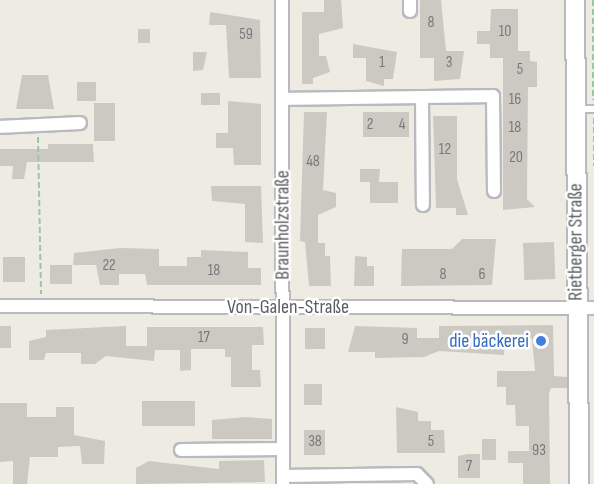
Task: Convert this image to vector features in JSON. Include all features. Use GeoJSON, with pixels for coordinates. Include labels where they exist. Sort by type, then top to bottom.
{"type":"FeatureCollection","features":[{"type":"Feature","properties":{"kind":"street","name":"Braunholzstraße"},"geometry":{"type":"LineString","coordinates":[[282,0],[283,480]]}},
{"type":"Feature","properties":{"kind":"street","name":"Rietberger Straße"},"geometry":{"type":"LineString","coordinates":[[575,0],[585,109],[585,308],[579,484]]}},
{"type":"Feature","properties":{"kind":"street"},"geometry":{"type":"LineString","coordinates":[[282,99],[422,99],[493,96],[494,191]]}},
{"type":"Feature","properties":{"kind":"street"},"geometry":{"type":"LineString","coordinates":[[422,99],[423,205]]}},
{"type":"Feature","properties":{"kind":"street"},"geometry":{"type":"LineString","coordinates":[[0,127],[80,123]]}},
{"type":"Feature","properties":{"kind":"street","name":"Von-Galen-Straße"},"geometry":{"type":"LineString","coordinates":[[0,306],[585,308]]}},
{"type":"Feature","properties":{"kind":"street"},"geometry":{"type":"LineString","coordinates":[[181,450],[283,449]]}},
{"type":"Feature","properties":{"kind":"street"},"geometry":{"type":"LineString","coordinates":[[283,480],[417,474],[427,484]]}},
{"type":"Feature","properties":{"kind":"path"},"geometry":{"type":"LineString","coordinates":[[37,124],[41,306]]}},
{"type":"Feature","properties":{"kind":"building"},"geometry":{"type":"Polygon","coordinates":[[[324,0],[341,0],[343,28],[319,34],[319,56],[326,56],[330,72],[313,78],[313,84],[302,84],[302,12],[324,12],[324,0]]]}},
{"type":"Feature","properties":{"kind":"building"},"geometry":{"type":"Polygon","coordinates":[[[420,0],[441,0],[446,51],[464,51],[460,79],[434,81],[434,58],[420,58],[420,0]]]}},
{"type":"Feature","properties":{"kind":"building"},"geometry":{"type":"Polygon","coordinates":[[[491,9],[518,9],[518,51],[530,51],[530,61],[537,62],[537,87],[528,87],[527,199],[535,207],[503,210],[503,58],[490,58],[490,44],[477,44],[477,31],[490,31],[491,9]]]}},
{"type":"Feature","properties":{"kind":"building"},"geometry":{"type":"Polygon","coordinates":[[[210,12],[260,20],[261,78],[229,78],[226,25],[209,25],[210,12]]]}},
{"type":"Feature","properties":{"kind":"building"},"geometry":{"type":"Polygon","coordinates":[[[138,29],[150,29],[150,43],[138,43],[138,29]]]}},
{"type":"Feature","properties":{"kind":"building"},"geometry":{"type":"Polygon","coordinates":[[[353,44],[397,52],[393,79],[384,79],[384,86],[366,81],[366,58],[353,58],[353,44]]]}},
{"type":"Feature","properties":{"kind":"building"},"geometry":{"type":"Polygon","coordinates":[[[193,52],[207,52],[203,70],[193,71],[193,52]]]}},
{"type":"Feature","properties":{"kind":"building"},"geometry":{"type":"Polygon","coordinates":[[[22,75],[48,75],[54,109],[16,109],[22,75]]]}},
{"type":"Feature","properties":{"kind":"building"},"geometry":{"type":"Polygon","coordinates":[[[77,82],[96,82],[96,101],[77,101],[77,82]]]}},
{"type":"Feature","properties":{"kind":"building"},"geometry":{"type":"Polygon","coordinates":[[[201,93],[220,93],[220,105],[201,105],[201,93]]]}},
{"type":"Feature","properties":{"kind":"building"},"geometry":{"type":"Polygon","coordinates":[[[228,101],[261,104],[261,165],[234,165],[233,148],[216,148],[216,133],[228,133],[228,101]]]}},
{"type":"Feature","properties":{"kind":"building"},"geometry":{"type":"Polygon","coordinates":[[[94,103],[115,103],[115,141],[94,141],[94,103]]]}},
{"type":"Feature","properties":{"kind":"building"},"geometry":{"type":"Polygon","coordinates":[[[304,112],[327,112],[323,190],[336,193],[336,207],[318,215],[318,243],[325,243],[325,256],[330,256],[331,286],[309,286],[305,242],[300,241],[304,112]]]}},
{"type":"Feature","properties":{"kind":"building"},"geometry":{"type":"Polygon","coordinates":[[[363,112],[409,112],[409,137],[363,137],[363,112]]]}},
{"type":"Feature","properties":{"kind":"building"},"geometry":{"type":"Polygon","coordinates":[[[433,116],[457,116],[457,179],[468,215],[456,215],[456,208],[436,208],[433,116]]]}},
{"type":"Feature","properties":{"kind":"building"},"geometry":{"type":"Polygon","coordinates":[[[48,144],[93,144],[94,162],[27,162],[24,179],[12,179],[13,166],[0,166],[0,149],[48,149],[48,144]]]}},
{"type":"Feature","properties":{"kind":"building"},"geometry":{"type":"Polygon","coordinates":[[[360,169],[380,169],[379,182],[398,182],[398,203],[370,203],[370,182],[360,182],[360,169]]]}},
{"type":"Feature","properties":{"kind":"building"},"geometry":{"type":"Polygon","coordinates":[[[211,186],[261,186],[263,243],[245,242],[245,204],[212,201],[211,186]]]}},
{"type":"Feature","properties":{"kind":"building"},"geometry":{"type":"Polygon","coordinates":[[[462,239],[496,239],[492,285],[401,286],[402,249],[452,249],[462,239]]]}},
{"type":"Feature","properties":{"kind":"building"},"geometry":{"type":"Polygon","coordinates":[[[554,242],[555,279],[524,280],[523,243],[554,242]]]}},
{"type":"Feature","properties":{"kind":"building"},"geometry":{"type":"Polygon","coordinates":[[[120,248],[159,249],[159,266],[187,266],[187,257],[201,257],[201,250],[248,252],[248,268],[261,268],[261,285],[147,285],[145,274],[119,274],[119,285],[100,285],[96,265],[73,265],[74,253],[120,248]]]}},
{"type":"Feature","properties":{"kind":"building"},"geometry":{"type":"Polygon","coordinates":[[[355,256],[367,257],[367,266],[374,266],[374,286],[354,286],[355,256]]]}},
{"type":"Feature","properties":{"kind":"building"},"geometry":{"type":"Polygon","coordinates":[[[3,257],[25,257],[25,282],[3,282],[3,257]]]}},
{"type":"Feature","properties":{"kind":"building"},"geometry":{"type":"Polygon","coordinates":[[[50,265],[72,265],[72,284],[50,284],[50,265]]]}},
{"type":"Feature","properties":{"kind":"building"},"geometry":{"type":"Polygon","coordinates":[[[553,325],[554,376],[567,377],[567,388],[551,388],[549,394],[550,484],[523,484],[523,463],[508,463],[508,451],[529,451],[529,426],[516,426],[515,405],[506,405],[506,387],[497,387],[497,371],[535,371],[532,339],[505,339],[504,355],[439,351],[424,357],[375,358],[375,352],[348,352],[355,326],[417,328],[417,338],[439,338],[439,326],[553,325]]]}},
{"type":"Feature","properties":{"kind":"building"},"geometry":{"type":"Polygon","coordinates":[[[0,326],[11,326],[11,348],[0,348],[0,326]]]}},
{"type":"Feature","properties":{"kind":"building"},"geometry":{"type":"Polygon","coordinates":[[[126,326],[126,346],[147,346],[147,327],[263,327],[264,345],[252,345],[252,370],[260,370],[261,387],[231,387],[231,357],[225,357],[225,349],[191,349],[191,370],[180,371],[180,350],[155,350],[154,361],[106,356],[95,364],[81,364],[81,353],[46,353],[44,360],[29,360],[29,341],[46,337],[46,330],[126,326]]]}},
{"type":"Feature","properties":{"kind":"building"},"geometry":{"type":"Polygon","coordinates":[[[305,328],[325,328],[325,349],[305,349],[305,328]]]}},
{"type":"Feature","properties":{"kind":"building"},"geometry":{"type":"Polygon","coordinates":[[[304,384],[322,384],[322,405],[304,405],[304,384]]]}},
{"type":"Feature","properties":{"kind":"building"},"geometry":{"type":"Polygon","coordinates":[[[142,401],[195,401],[195,426],[142,426],[142,401]]]}},
{"type":"Feature","properties":{"kind":"building"},"geometry":{"type":"Polygon","coordinates":[[[0,403],[27,403],[27,417],[56,417],[56,407],[74,407],[74,435],[105,441],[104,464],[82,464],[80,446],[58,447],[58,457],[30,457],[27,484],[13,484],[13,461],[0,462],[0,403]]]}},
{"type":"Feature","properties":{"kind":"building"},"geometry":{"type":"Polygon","coordinates":[[[396,407],[418,412],[418,421],[431,421],[431,430],[444,430],[445,453],[397,453],[396,407]]]}},
{"type":"Feature","properties":{"kind":"building"},"geometry":{"type":"Polygon","coordinates":[[[245,417],[272,419],[272,439],[212,439],[212,420],[245,417]]]}},
{"type":"Feature","properties":{"kind":"building"},"geometry":{"type":"Polygon","coordinates":[[[304,430],[325,430],[325,455],[304,455],[304,430]]]}},
{"type":"Feature","properties":{"kind":"building"},"geometry":{"type":"Polygon","coordinates":[[[482,439],[496,439],[496,460],[482,460],[482,439]]]}},
{"type":"Feature","properties":{"kind":"building"},"geometry":{"type":"Polygon","coordinates":[[[480,454],[480,478],[458,478],[458,456],[480,454]]]}},
{"type":"Feature","properties":{"kind":"building"},"geometry":{"type":"Polygon","coordinates":[[[264,460],[265,482],[136,484],[136,468],[149,461],[219,469],[219,461],[264,460]]]}},
{"type":"Feature","properties":{"kind":"place","name":"die bäckerei"},"geometry":{"type":"Point","coordinates":[541,341]}}]}
